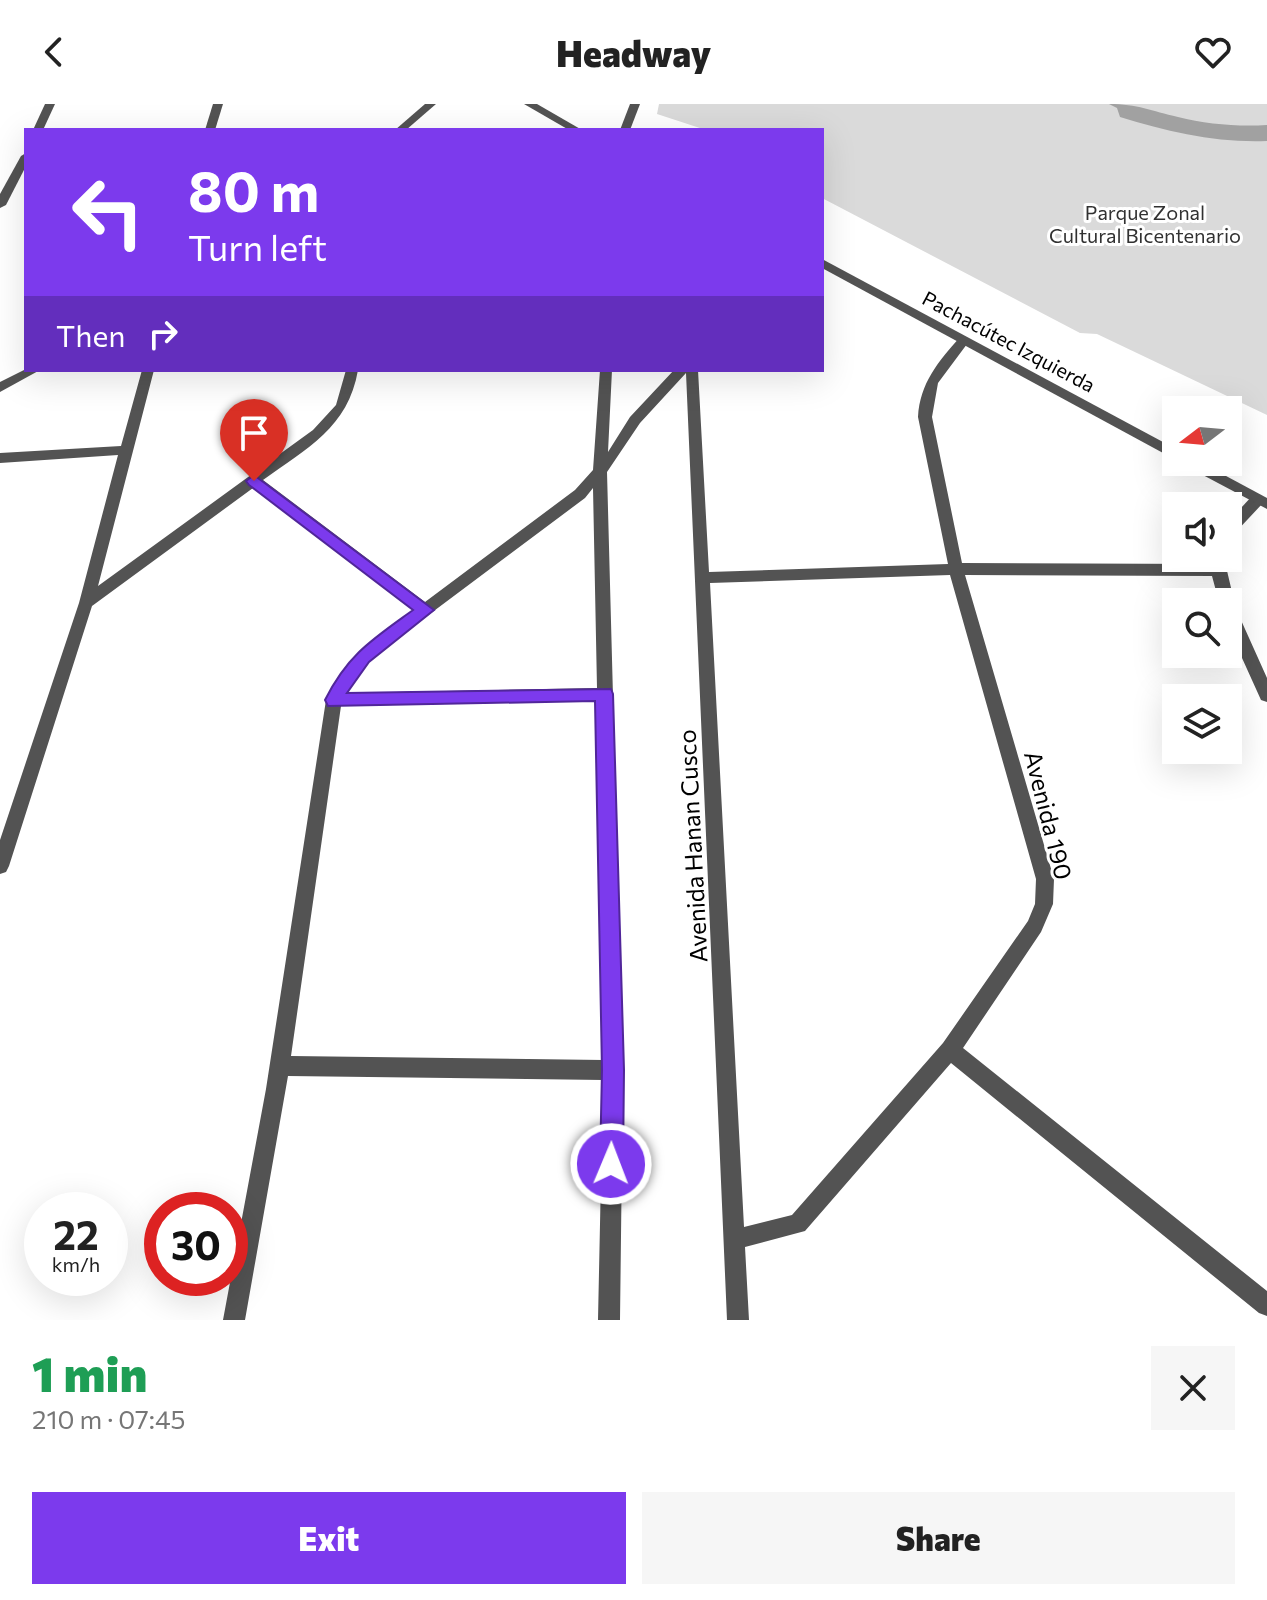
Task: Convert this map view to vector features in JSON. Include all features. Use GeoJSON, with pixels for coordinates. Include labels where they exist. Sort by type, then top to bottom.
{"type":"FeatureCollection","features":[{"type":"Feature","properties":{"kind":"street"},"geometry":{"type":"LineString","coordinates":[[39,128],[50,104]]}},
{"type":"Feature","properties":{"kind":"street"},"geometry":{"type":"LineString","coordinates":[[211,128],[218,104]]}},
{"type":"Feature","properties":{"kind":"street"},"geometry":{"type":"LineString","coordinates":[[402,128],[431,104]]}},
{"type":"Feature","properties":{"kind":"street"},"geometry":{"type":"LineString","coordinates":[[529,104],[573,128]]}},
{"type":"Feature","properties":{"kind":"street"},"geometry":{"type":"LineString","coordinates":[[626,128],[635,104]]}},
{"type":"Feature","properties":{"kind":"street"},"geometry":{"type":"LineString","coordinates":[[0,205],[24,161]]}},
{"type":"Feature","properties":{"kind":"street","name":"Pachacútec Izquierda"},"geometry":{"type":"LineString","coordinates":[[824,264],[1162,447]]}},
{"type":"Feature","properties":{"kind":"street","name":"Avenida 190"},"geometry":{"type":"LineString","coordinates":[[736,1239],[798,1224],[950,1050],[1035,926],[1044,904],[1045,879],[956,569],[925,417],[925,396],[932,377],[964,340]]}},
{"type":"Feature","properties":{"kind":"street"},"geometry":{"type":"LineString","coordinates":[[0,387],[30,372]]}},
{"type":"Feature","properties":{"kind":"street"},"geometry":{"type":"LineString","coordinates":[[0,866],[86,603],[147,372]]}},
{"type":"Feature","properties":{"kind":"street"},"geometry":{"type":"LineString","coordinates":[[86,603],[254,481],[335,417],[348,399],[352,372]]}},
{"type":"Feature","properties":{"kind":"street"},"geometry":{"type":"LineString","coordinates":[[606,372],[600,471],[613,1070],[609,1320]]}},
{"type":"Feature","properties":{"kind":"street"},"geometry":{"type":"LineString","coordinates":[[234,1320],[264,1174],[334,700],[362,657],[580,494],[635,420],[679,372]]}},
{"type":"Feature","properties":{"kind":"street","name":"Avenida Hanan Cusco"},"geometry":{"type":"LineString","coordinates":[[692,372],[738,1320]]}},
{"type":"Feature","properties":{"kind":"street"},"geometry":{"type":"LineString","coordinates":[[0,458],[127,450]]}},
{"type":"Feature","properties":{"kind":"street"},"geometry":{"type":"LineString","coordinates":[[1215,476],[1263,502],[1242,519]]}},
{"type":"Feature","properties":{"kind":"street"},"geometry":{"type":"LineString","coordinates":[[254,481],[425,610]]}},
{"type":"Feature","properties":{"kind":"street"},"geometry":{"type":"LineString","coordinates":[[704,578],[1162,565]]}},
{"type":"Feature","properties":{"kind":"street"},"geometry":{"type":"LineString","coordinates":[[1220,572],[1240,635],[1267,695]]}},
{"type":"Feature","properties":{"kind":"street"},"geometry":{"type":"LineString","coordinates":[[334,700],[604,694]]}},
{"type":"Feature","properties":{"kind":"street"},"geometry":{"type":"LineString","coordinates":[[950,1050],[1267,1305]]}},
{"type":"Feature","properties":{"kind":"street"},"geometry":{"type":"LineString","coordinates":[[281,1066],[613,1070]]}},
{"type":"Feature","properties":{"kind":"green space","name":"Parque Zonal Cultural Bicentenario"},"geometry":{"type":"Polygon","coordinates":[[[659,104],[1267,104],[1267,415],[1242,403],[1242,396],[1227,396],[1097,334],[1080,333],[824,199],[824,128],[700,128],[657,114],[659,104]]]}},
{"type":"Feature","properties":{"kind":"shaded area"},"geometry":{"type":"Polygon","coordinates":[[[1109,104],[1211,123],[1267,125],[1267,141],[1230,140],[1174,132],[1120,117],[1117,108],[1109,104]]]}},
{"type":"Feature","properties":{"kind":"route"},"geometry":{"type":"LineString","coordinates":[[254,481],[425,610],[362,657],[334,700],[604,694],[613,1070],[611,1164]]}}]}
